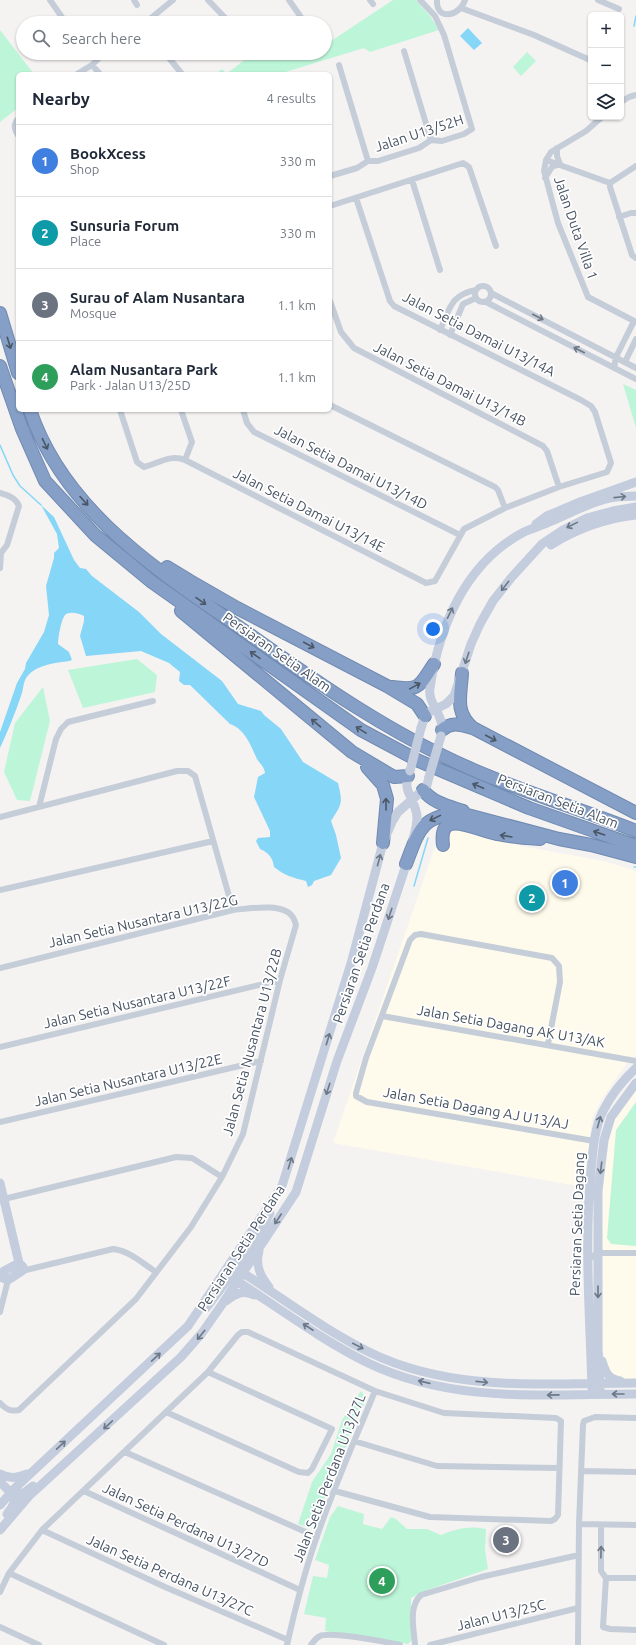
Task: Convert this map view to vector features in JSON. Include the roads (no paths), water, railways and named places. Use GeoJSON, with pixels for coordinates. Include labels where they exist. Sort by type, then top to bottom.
{"type":"FeatureCollection","features":[{"type":"Feature","properties":{"kind":"highway"},"geometry":{"type":"LineString","coordinates":[[0,313],[16,366]]}},
{"type":"Feature","properties":{"kind":"highway","name":"Persiaran Setia Alam"},"geometry":{"type":"LineString","coordinates":[[0,366],[16,412]]}},
{"type":"Feature","properties":{"kind":"highway","name":"Persiaran Setia Alam"},"geometry":{"type":"LineString","coordinates":[[16,412],[45,481],[95,535],[152,582],[361,730],[419,761],[529,808],[636,846]]}},
{"type":"Feature","properties":{"kind":"highway","name":"Persiaran Setia Alam"},"geometry":{"type":"LineString","coordinates":[[31,412],[49,452],[64,476],[74,490],[105,525],[144,559],[349,704],[407,738],[468,768],[499,781],[636,830]]}},
{"type":"Feature","properties":{"kind":"highway"},"geometry":{"type":"LineString","coordinates":[[105,525],[190,581],[237,608],[387,686],[417,704],[425,716]]}},
{"type":"Feature","properties":{"kind":"highway"},"geometry":{"type":"LineString","coordinates":[[152,582],[174,606],[352,752],[376,776],[384,786],[387,798],[384,843]]}},
{"type":"Feature","properties":{"kind":"highway"},"geometry":{"type":"LineString","coordinates":[[387,686],[409,689],[416,687],[421,683],[434,664]]}},
{"type":"Feature","properties":{"kind":"highway"},"geometry":{"type":"LineString","coordinates":[[462,673],[460,710],[467,723],[473,728],[636,813]]}},
{"type":"Feature","properties":{"kind":"highway"},"geometry":{"type":"LineString","coordinates":[[442,733],[451,724],[458,724],[473,728]]}},
{"type":"Feature","properties":{"kind":"highway"},"geometry":{"type":"LineString","coordinates":[[352,752],[394,777],[409,773]]}},
{"type":"Feature","properties":{"kind":"highway"},"geometry":{"type":"LineString","coordinates":[[423,790],[429,797],[437,802],[486,819]]}},
{"type":"Feature","properties":{"kind":"highway"},"geometry":{"type":"LineString","coordinates":[[406,864],[418,834],[425,824],[444,814],[460,813],[559,839],[591,845],[636,857]]}},
{"type":"Feature","properties":{"kind":"highway"},"geometry":{"type":"LineString","coordinates":[[443,845],[443,832],[446,827],[454,824],[496,834],[522,838],[559,839]]}},
{"type":"Feature","properties":{"kind":"street"},"geometry":{"type":"LineString","coordinates":[[50,0],[61,16]]}},
{"type":"Feature","properties":{"kind":"street"},"geometry":{"type":"LineString","coordinates":[[154,16],[173,0]]}},
{"type":"Feature","properties":{"kind":"street"},"geometry":{"type":"LineString","coordinates":[[208,0],[223,16]]}},
{"type":"Feature","properties":{"kind":"street"},"geometry":{"type":"LineString","coordinates":[[289,0],[300,16]]}},
{"type":"Feature","properties":{"kind":"street"},"geometry":{"type":"LineString","coordinates":[[420,0],[435,16],[440,12]]}},
{"type":"Feature","properties":{"kind":"street"},"geometry":{"type":"LineString","coordinates":[[437,0],[437,6],[440,12],[446,14],[451,14],[461,8],[465,0]]}},
{"type":"Feature","properties":{"kind":"street"},"geometry":{"type":"LineString","coordinates":[[598,0],[619,9]]}},
{"type":"Feature","properties":{"kind":"street"},"geometry":{"type":"LineString","coordinates":[[461,8],[534,35],[588,59]]}},
{"type":"Feature","properties":{"kind":"street","name":"Jalan U13/52H"},"geometry":{"type":"LineString","coordinates":[[332,175],[357,168],[368,161],[378,161],[419,148],[431,140],[442,140],[464,134],[472,129],[444,34],[435,16]]}},
{"type":"Feature","properties":{"kind":"street"},"geometry":{"type":"LineString","coordinates":[[404,51],[431,140]]}},
{"type":"Feature","properties":{"kind":"street"},"geometry":{"type":"LineString","coordinates":[[80,72],[97,60]]}},
{"type":"Feature","properties":{"kind":"street"},"geometry":{"type":"LineString","coordinates":[[171,60],[180,72]]}},
{"type":"Feature","properties":{"kind":"street"},"geometry":{"type":"LineString","coordinates":[[92,65],[98,72]]}},
{"type":"Feature","properties":{"kind":"street"},"geometry":{"type":"LineString","coordinates":[[338,65],[368,161]]}},
{"type":"Feature","properties":{"kind":"street"},"geometry":{"type":"LineString","coordinates":[[624,100],[636,95]]}},
{"type":"Feature","properties":{"kind":"street","name":"Jalan Duta Villa 1"},"geometry":{"type":"LineString","coordinates":[[599,120],[586,131],[551,152],[546,160],[544,171],[545,178],[558,223],[588,296],[635,321]]}},
{"type":"Feature","properties":{"kind":"street"},"geometry":{"type":"LineString","coordinates":[[16,121],[14,126],[16,130]]}},
{"type":"Feature","properties":{"kind":"street"},"geometry":{"type":"LineString","coordinates":[[557,148],[557,156],[560,164]]}},
{"type":"Feature","properties":{"kind":"street"},"geometry":{"type":"LineString","coordinates":[[546,160],[610,183]]}},
{"type":"Feature","properties":{"kind":"street"},"geometry":{"type":"LineString","coordinates":[[332,205],[460,163],[466,164],[469,167],[496,246]]}},
{"type":"Feature","properties":{"kind":"street"},"geometry":{"type":"LineString","coordinates":[[545,178],[552,167],[560,164]]}},
{"type":"Feature","properties":{"kind":"street"},"geometry":{"type":"LineString","coordinates":[[610,183],[636,166]]}},
{"type":"Feature","properties":{"kind":"street"},"geometry":{"type":"LineString","coordinates":[[412,180],[440,270]]}},
{"type":"Feature","properties":{"kind":"street"},"geometry":{"type":"LineString","coordinates":[[610,183],[619,217],[632,255],[636,258]]}},
{"type":"Feature","properties":{"kind":"street","name":"Jalan Setia Damai U13/14A"},"geometry":{"type":"LineString","coordinates":[[356,198],[390,301],[394,306],[591,406],[595,412],[611,463],[607,472],[558,487]]}},
{"type":"Feature","properties":{"kind":"street"},"geometry":{"type":"LineString","coordinates":[[619,217],[630,213],[636,213]]}},
{"type":"Feature","properties":{"kind":"street"},"geometry":{"type":"LineString","coordinates":[[440,330],[452,304],[458,295],[484,286],[489,288],[491,293],[490,299],[486,302]]}},
{"type":"Feature","properties":{"kind":"street"},"geometry":{"type":"LineString","coordinates":[[476,290],[476,298],[480,302],[486,302],[636,379]]}},
{"type":"Feature","properties":{"kind":"street"},"geometry":{"type":"LineString","coordinates":[[491,293],[636,368]]}},
{"type":"Feature","properties":{"kind":"street"},"geometry":{"type":"LineString","coordinates":[[450,335],[463,304],[476,298]]}},
{"type":"Feature","properties":{"kind":"street"},"geometry":{"type":"LineString","coordinates":[[510,314],[509,311],[511,307],[515,305]]}},
{"type":"Feature","properties":{"kind":"street","name":"Jalan Setia Damai U13/14B"},"geometry":{"type":"LineString","coordinates":[[332,307],[341,332],[354,348],[543,446],[547,451],[558,487]]}},
{"type":"Feature","properties":{"kind":"street"},"geometry":{"type":"LineString","coordinates":[[614,368],[616,357],[635,321]]}},
{"type":"Feature","properties":{"kind":"street"},"geometry":{"type":"LineString","coordinates":[[625,362],[636,339]]}},
{"type":"Feature","properties":{"kind":"street"},"geometry":{"type":"LineString","coordinates":[[332,406],[494,487],[498,490],[505,508]]}},
{"type":"Feature","properties":{"kind":"street"},"geometry":{"type":"LineString","coordinates":[[121,412],[137,462],[144,467],[171,457],[177,457],[185,460],[192,442],[182,412]]}},
{"type":"Feature","properties":{"kind":"street","name":"Jalan Setia Damai U13/14D"},"geometry":{"type":"LineString","coordinates":[[244,412],[247,423],[254,432],[460,535]]}},
{"type":"Feature","properties":{"kind":"street","name":"Jalan Setia Damai U13/14E"},"geometry":{"type":"LineString","coordinates":[[185,460],[422,582],[435,582],[460,535]]}},
{"type":"Feature","properties":{"kind":"street"},"geometry":{"type":"LineString","coordinates":[[423,790],[427,785],[442,733],[440,715],[431,700],[429,690],[434,664],[449,616],[468,581],[499,548],[547,516],[580,502],[636,482]]}},
{"type":"Feature","properties":{"kind":"street"},"geometry":{"type":"LineString","coordinates":[[460,535],[464,529],[505,508],[558,487]]}},
{"type":"Feature","properties":{"kind":"street"},"geometry":{"type":"LineString","coordinates":[[0,493],[17,501],[18,510],[7,545],[0,553],[0,568]]}},
{"type":"Feature","properties":{"kind":"street"},"geometry":{"type":"LineString","coordinates":[[525,532],[606,499],[636,496]]}},
{"type":"Feature","properties":{"kind":"street"},"geometry":{"type":"LineString","coordinates":[[425,716],[446,704],[454,696],[471,644],[493,601],[542,544],[587,518],[612,511],[636,507]]}},
{"type":"Feature","properties":{"kind":"street"},"geometry":{"type":"LineString","coordinates":[[530,557],[558,540],[601,522],[636,516]]}},
{"type":"Feature","properties":{"kind":"street"},"geometry":{"type":"LineString","coordinates":[[39,807],[56,739],[61,729],[68,722],[154,701]]}},
{"type":"Feature","properties":{"kind":"street","name":"Persiaran Setia Perdana"},"geometry":{"type":"LineString","coordinates":[[0,1530],[29,1496],[181,1357],[202,1333],[223,1303],[238,1275],[260,1246],[296,1192],[337,1061],[372,968],[406,864],[417,812],[406,790],[409,773],[425,716]]}},
{"type":"Feature","properties":{"kind":"street"},"geometry":{"type":"LineString","coordinates":[[0,817],[177,770],[188,771],[195,776],[233,910]]}},
{"type":"Feature","properties":{"kind":"street","name":"Persiaran Setia Perdana"},"geometry":{"type":"LineString","coordinates":[[0,1505],[14,1493],[32,1472],[188,1326],[282,1186],[350,968],[384,843],[392,822],[398,812],[423,790]]}},
{"type":"Feature","properties":{"kind":"street"},"geometry":{"type":"LineString","coordinates":[[0,890],[213,841]]}},
{"type":"Feature","properties":{"kind":"street","name":"Jalan Setia Nusantara U13/22G"},"geometry":{"type":"LineString","coordinates":[[0,968],[233,910],[266,907],[284,910],[291,915]]}},
{"type":"Feature","properties":{"kind":"street","name":"Jalan Setia Nusantara U13/22B"},"geometry":{"type":"LineString","coordinates":[[0,1403],[6,1409],[13,1411],[19,1410],[136,1298],[191,1227],[222,1177],[244,1134],[280,980],[296,924],[291,915]]}},
{"type":"Feature","properties":{"kind":"street"},"geometry":{"type":"LineString","coordinates":[[382,1016],[410,940],[415,935],[421,934],[552,958],[559,966],[560,982],[548,1044]]}},
{"type":"Feature","properties":{"kind":"street","name":"Jalan Setia Nusantara U13/22F"},"geometry":{"type":"LineString","coordinates":[[0,1047],[280,980]]}},
{"type":"Feature","properties":{"kind":"street","name":"Jalan Setia Dagang AK U13/AK"},"geometry":{"type":"LineString","coordinates":[[382,1016],[548,1044],[636,1061]]}},
{"type":"Feature","properties":{"kind":"street","name":"Jalan Setia Dagang AJ U13/AJ"},"geometry":{"type":"LineString","coordinates":[[382,1016],[366,1058],[356,1096],[367,1102],[594,1141]]}},
{"type":"Feature","properties":{"kind":"street","name":"Jalan Setia Nusantara U13/22E"},"geometry":{"type":"LineString","coordinates":[[0,1122],[261,1061]]}},
{"type":"Feature","properties":{"kind":"street","name":"Persiaran Setia Dagang"},"geometry":{"type":"LineString","coordinates":[[596,1394],[587,1261],[589,1189],[594,1141],[602,1112],[616,1091],[636,1068]]}},
{"type":"Feature","properties":{"kind":"street","name":"Persiaran Setia Dagang"},"geometry":{"type":"LineString","coordinates":[[594,1348],[598,1191],[604,1140],[611,1116],[636,1083]]}},
{"type":"Feature","properties":{"kind":"street"},"geometry":{"type":"LineString","coordinates":[[4,1199],[176,1157],[192,1158],[222,1177]]}},
{"type":"Feature","properties":{"kind":"street"},"geometry":{"type":"LineString","coordinates":[[0,1183],[21,1267]]}},
{"type":"Feature","properties":{"kind":"street"},"geometry":{"type":"LineString","coordinates":[[188,1326],[202,1315],[238,1275],[282,1186]]}},
{"type":"Feature","properties":{"kind":"street"},"geometry":{"type":"LineString","coordinates":[[588,1244],[597,1253]]}},
{"type":"Feature","properties":{"kind":"street"},"geometry":{"type":"LineString","coordinates":[[260,1246],[257,1258],[258,1271],[272,1292]]}},
{"type":"Feature","properties":{"kind":"street"},"geometry":{"type":"LineString","coordinates":[[0,1312],[3,1275],[21,1267],[113,1250],[122,1250],[156,1272]]}},
{"type":"Feature","properties":{"kind":"street"},"geometry":{"type":"LineString","coordinates":[[587,1261],[597,1253],[636,1253]]}},
{"type":"Feature","properties":{"kind":"street"},"geometry":{"type":"LineString","coordinates":[[238,1275],[272,1292],[339,1335],[372,1353],[399,1364],[456,1379],[476,1382],[510,1384],[632,1383]]}},
{"type":"Feature","properties":{"kind":"street"},"geometry":{"type":"LineString","coordinates":[[238,1275],[267,1300],[343,1350],[369,1363],[413,1380],[454,1390],[491,1394],[527,1396],[636,1394]]}},
{"type":"Feature","properties":{"kind":"street"},"geometry":{"type":"LineString","coordinates":[[223,1303],[233,1295],[240,1292],[247,1292],[267,1300]]}},
{"type":"Feature","properties":{"kind":"street"},"geometry":{"type":"LineString","coordinates":[[0,1592],[9,1574],[42,1530],[208,1372],[242,1332],[248,1332],[375,1391]]}},
{"type":"Feature","properties":{"kind":"street"},"geometry":{"type":"LineString","coordinates":[[552,1384],[576,1381],[583,1378],[586,1374],[594,1348]]}},
{"type":"Feature","properties":{"kind":"street"},"geometry":{"type":"LineString","coordinates":[[594,1348],[606,1375],[611,1379],[632,1383]]}},
{"type":"Feature","properties":{"kind":"street"},"geometry":{"type":"LineString","coordinates":[[166,1412],[299,1472],[308,1473],[312,1469],[332,1429],[208,1372]]}},
{"type":"Feature","properties":{"kind":"street","name":"Jalan Setia Perdana U13/27L"},"geometry":{"type":"LineString","coordinates":[[287,1643],[300,1590],[316,1537],[375,1391],[444,1413],[558,1418],[561,1423],[558,1515],[551,1521],[430,1517],[335,1491]]}},
{"type":"Feature","properties":{"kind":"street"},"geometry":{"type":"LineString","coordinates":[[578,1645],[578,1555],[582,1428],[584,1420],[595,1417],[636,1418]]}},
{"type":"Feature","properties":{"kind":"street"},"geometry":{"type":"LineString","coordinates":[[354,1441],[437,1466],[559,1468]]}},
{"type":"Feature","properties":{"kind":"street"},"geometry":{"type":"LineString","coordinates":[[125,1452],[316,1537]]}},
{"type":"Feature","properties":{"kind":"street"},"geometry":{"type":"LineString","coordinates":[[0,1482],[14,1493],[25,1492],[53,1469],[68,1461]]}},
{"type":"Feature","properties":{"kind":"street"},"geometry":{"type":"LineString","coordinates":[[581,1471],[636,1472]]}},
{"type":"Feature","properties":{"kind":"street"},"geometry":{"type":"LineString","coordinates":[[0,1474],[8,1478],[19,1478],[32,1472]]}},
{"type":"Feature","properties":{"kind":"street"},"geometry":{"type":"LineString","coordinates":[[0,1474],[14,1493],[12,1507],[0,1522]]}},
{"type":"Feature","properties":{"kind":"street","name":"Jalan Setia Perdana U13/27D"},"geometry":{"type":"LineString","coordinates":[[84,1491],[300,1590]]}},
{"type":"Feature","properties":{"kind":"street"},"geometry":{"type":"LineString","coordinates":[[579,1524],[636,1525]]}},
{"type":"Feature","properties":{"kind":"street"},"geometry":{"type":"LineString","coordinates":[[601,1525],[600,1571],[606,1578],[603,1627],[610,1629],[636,1630]]}},
{"type":"Feature","properties":{"kind":"street","name":"Jalan Setia Perdana U13/27C"},"geometry":{"type":"LineString","coordinates":[[42,1530],[287,1643]]}},
{"type":"Feature","properties":{"kind":"street"},"geometry":{"type":"LineString","coordinates":[[415,1645],[413,1610],[415,1600],[420,1595],[481,1577],[578,1555]]}},
{"type":"Feature","properties":{"kind":"street"},"geometry":{"type":"LineString","coordinates":[[9,1574],[164,1645]]}},
{"type":"Feature","properties":{"kind":"street"},"geometry":{"type":"LineString","coordinates":[[606,1578],[636,1578]]}},
{"type":"Feature","properties":{"kind":"street","name":"Jalan U13/25C"},"geometry":{"type":"LineString","coordinates":[[430,1645],[578,1608]]}},
{"type":"Feature","properties":{"kind":"street"},"geometry":{"type":"LineString","coordinates":[[0,1627],[39,1645]]}},
{"type":"Feature","properties":{"kind":"street"},"geometry":{"type":"LineString","coordinates":[[311,1645],[320,1636],[334,1635],[400,1645]]}},
{"type":"Feature","properties":{"kind":"water"},"geometry":{"type":"Polygon","coordinates":[[[468,28],[482,43],[474,50],[460,36],[468,28]]]}},
{"type":"Feature","properties":{"kind":"water"},"geometry":{"type":"Polygon","coordinates":[[[41,505],[54,517],[74,560],[80,568],[86,569],[92,576],[139,612],[161,634],[222,681],[238,704],[261,711],[281,729],[303,762],[338,783],[341,800],[339,807],[331,821],[341,858],[331,875],[314,881],[312,885],[308,887],[306,881],[289,876],[274,867],[270,856],[260,849],[256,841],[258,838],[270,837],[270,831],[254,797],[258,777],[265,773],[244,734],[235,726],[230,724],[190,685],[184,685],[179,681],[180,672],[169,663],[141,651],[86,656],[80,636],[84,621],[84,616],[82,615],[69,613],[65,615],[60,629],[58,644],[69,652],[72,660],[38,668],[29,675],[25,680],[22,694],[0,748],[0,732],[17,683],[25,669],[26,663],[44,632],[49,615],[46,586],[54,553],[59,548],[57,534],[41,505]]]}},
{"type":"Feature","properties":{"kind":"waterway"},"geometry":{"type":"LineString","coordinates":[[634,26],[636,16]]}},
{"type":"Feature","properties":{"kind":"waterway"},"geometry":{"type":"LineString","coordinates":[[0,445],[13,475],[20,486],[41,505]]}},
{"type":"Feature","properties":{"kind":"waterway"},"geometry":{"type":"LineString","coordinates":[[414,886],[428,838]]}},
{"type":"Feature","properties":{"kind":"place","name":"BookXcess"},"geometry":{"type":"Point","coordinates":[565,883]}},
{"type":"Feature","properties":{"kind":"place","name":"Sunsuria Forum"},"geometry":{"type":"Point","coordinates":[532,898]}},
{"type":"Feature","properties":{"kind":"place","name":"Surau of Alam Nusantara"},"geometry":{"type":"Point","coordinates":[506,1540]}},
{"type":"Feature","properties":{"kind":"place","name":"Alam Nusantara Park"},"geometry":{"type":"Point","coordinates":[382,1581]}}]}
